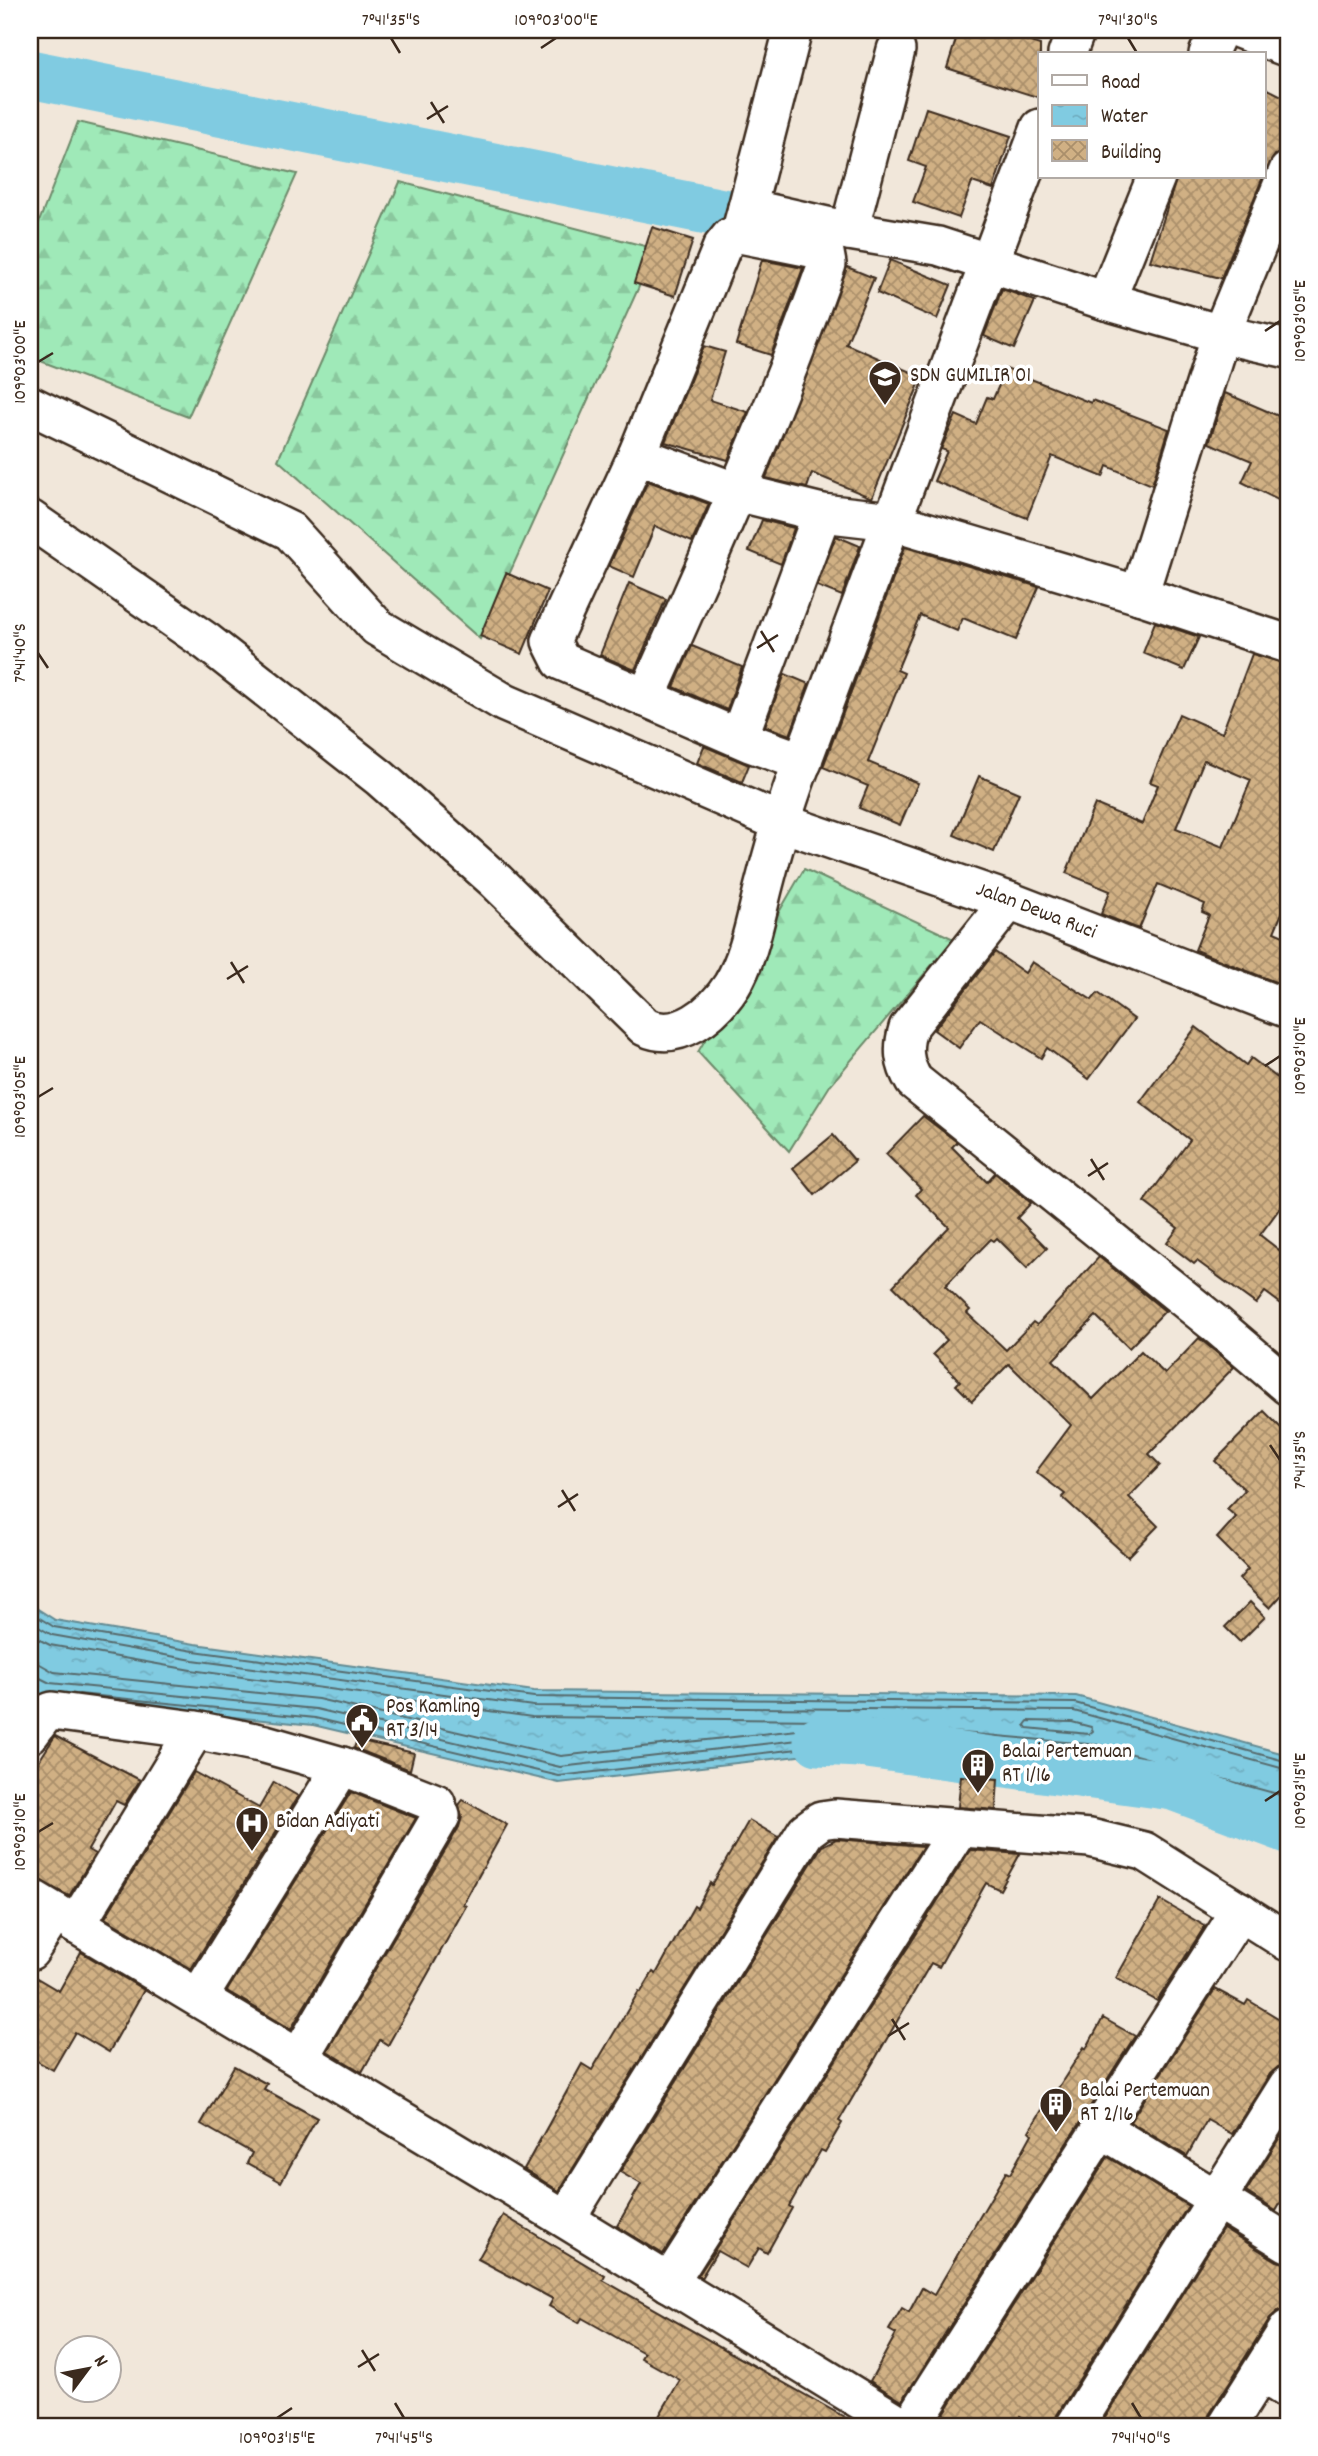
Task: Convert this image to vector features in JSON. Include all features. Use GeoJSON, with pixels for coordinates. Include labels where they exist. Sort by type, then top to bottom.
{"type":"FeatureCollection","features":[{"type":"Feature","properties":{"kind":"street"},"geometry":{"type":"LineString","coordinates":[[793,30],[743,220],[722,247],[637,455],[551,640],[561,661],[803,762]]}},
{"type":"Feature","properties":{"kind":"street"},"geometry":{"type":"LineString","coordinates":[[1068,52],[1076,30]]}},
{"type":"Feature","properties":{"kind":"street"},"geometry":{"type":"LineString","coordinates":[[1210,52],[1219,30]]}},
{"type":"Feature","properties":{"kind":"street"},"geometry":{"type":"LineString","coordinates":[[1241,30],[1288,48]]}},
{"type":"Feature","properties":{"kind":"street"},"geometry":{"type":"LineString","coordinates":[[849,231],[896,50]]}},
{"type":"Feature","properties":{"kind":"street"},"geometry":{"type":"LineString","coordinates":[[30,519],[207,642],[380,778],[496,881],[632,1016],[655,1032],[676,1031],[690,1025],[719,1001],[733,983],[749,945],[780,822],[986,263],[1038,133]]}},
{"type":"Feature","properties":{"kind":"street"},"geometry":{"type":"LineString","coordinates":[[1139,595],[1222,334],[1288,171]]}},
{"type":"Feature","properties":{"kind":"street"},"geometry":{"type":"LineString","coordinates":[[1106,301],[1157,178]]}},
{"type":"Feature","properties":{"kind":"street"},"geometry":{"type":"LineString","coordinates":[[743,220],[849,231],[938,246],[1106,301],[1222,334],[1288,349]]}},
{"type":"Feature","properties":{"kind":"street"},"geometry":{"type":"LineString","coordinates":[[646,698],[737,492],[794,354],[827,258],[821,250],[743,220]]}},
{"type":"Feature","properties":{"kind":"street","name":"Jalan Dewa Ruci"},"geometry":{"type":"LineString","coordinates":[[30,405],[290,531],[377,627],[505,703],[780,822],[1009,901],[1288,1010]]}},
{"type":"Feature","properties":{"kind":"street"},"geometry":{"type":"LineString","coordinates":[[637,455],[737,492],[822,513],[892,521],[1288,643]]}},
{"type":"Feature","properties":{"kind":"street"},"geometry":{"type":"LineString","coordinates":[[739,737],[822,513]]}},
{"type":"Feature","properties":{"kind":"street"},"geometry":{"type":"LineString","coordinates":[[1009,901],[908,1028],[903,1053],[907,1070],[914,1081],[1213,1321],[1288,1387]]}},
{"type":"Feature","properties":{"kind":"street"},"geometry":{"type":"LineString","coordinates":[[30,1734],[45,1714],[52,1711],[195,1730],[265,1744],[342,1766],[436,1803],[441,1816],[299,2058]]}},
{"type":"Feature","properties":{"kind":"street"},"geometry":{"type":"LineString","coordinates":[[30,1951],[53,1911],[195,1730]]}},
{"type":"Feature","properties":{"kind":"street"},"geometry":{"type":"LineString","coordinates":[[199,1997],[342,1766]]}},
{"type":"Feature","properties":{"kind":"street"},"geometry":{"type":"LineString","coordinates":[[566,2219],[812,1825],[835,1818],[1090,1838],[1144,1851],[1288,1942]]}},
{"type":"Feature","properties":{"kind":"street"},"geometry":{"type":"LineString","coordinates":[[669,2283],[959,1828]]}},
{"type":"Feature","properties":{"kind":"street"},"geometry":{"type":"LineString","coordinates":[[53,1911],[566,2219],[903,2426]]}},
{"type":"Feature","properties":{"kind":"street"},"geometry":{"type":"LineString","coordinates":[[911,2426],[1240,1911]]}},
{"type":"Feature","properties":{"kind":"street"},"geometry":{"type":"LineString","coordinates":[[1075,2426],[1288,2085]]}},
{"type":"Feature","properties":{"kind":"street"},"geometry":{"type":"LineString","coordinates":[[1102,2129],[1288,2244]]}},
{"type":"Feature","properties":{"kind":"street"},"geometry":{"type":"LineString","coordinates":[[1227,2426],[1274,2381],[1288,2329]]}},
{"type":"Feature","properties":{"kind":"green space"},"geometry":{"type":"Polygon","coordinates":[[[78,122],[297,174],[188,417],[30,357],[30,245],[78,122]]]}},
{"type":"Feature","properties":{"kind":"green space"},"geometry":{"type":"Polygon","coordinates":[[[400,182],[656,249],[480,639],[278,460],[400,182]]]}},
{"type":"Feature","properties":{"kind":"green space"},"geometry":{"type":"Polygon","coordinates":[[[804,869],[954,939],[831,1084],[789,1151],[698,1052],[804,869]]]}},
{"type":"Feature","properties":{"kind":"water"},"geometry":{"type":"Polygon","coordinates":[[[30,1604],[55,1620],[195,1644],[534,1691],[1076,1696],[1288,1755],[1288,1814],[1097,1761],[904,1744],[559,1783],[313,1725],[43,1698],[30,1687],[30,1604]]]}},
{"type":"Feature","properties":{"kind":"building"},"geometry":{"type":"Polygon","coordinates":[[[959,30],[992,30],[1040,45],[1038,97],[947,68],[959,30]]]}},
{"type":"Feature","properties":{"kind":"building"},"geometry":{"type":"Polygon","coordinates":[[[1266,88],[1288,99],[1288,150],[1275,155],[1266,171],[1266,88]]]}},
{"type":"Feature","properties":{"kind":"building"},"geometry":{"type":"Polygon","coordinates":[[[926,108],[1011,136],[993,189],[972,182],[959,218],[913,202],[926,167],[909,161],[926,108]]]}},
{"type":"Feature","properties":{"kind":"building"},"geometry":{"type":"Polygon","coordinates":[[[1177,178],[1263,178],[1221,278],[1150,261],[1177,178]]]}},
{"type":"Feature","properties":{"kind":"building"},"geometry":{"type":"Polygon","coordinates":[[[1288,226],[1288,259],[1277,253],[1288,226]]]}},
{"type":"Feature","properties":{"kind":"building"},"geometry":{"type":"Polygon","coordinates":[[[652,227],[693,240],[675,296],[634,283],[652,227]]]}},
{"type":"Feature","properties":{"kind":"building"},"geometry":{"type":"Polygon","coordinates":[[[762,260],[803,268],[771,355],[736,344],[762,260]]]}},
{"type":"Feature","properties":{"kind":"building"},"geometry":{"type":"Polygon","coordinates":[[[890,260],[951,285],[937,319],[877,293],[890,260]]]}},
{"type":"Feature","properties":{"kind":"building","name":"SDN GUMILIR 01"},"geometry":{"type":"Polygon","coordinates":[[[847,267],[874,278],[846,344],[922,377],[872,498],[812,473],[807,488],[766,478],[847,267]]]}},
{"type":"Feature","properties":{"kind":"building"},"geometry":{"type":"Polygon","coordinates":[[[1002,289],[1035,301],[1014,349],[984,336],[1002,289]]]}},
{"type":"Feature","properties":{"kind":"building"},"geometry":{"type":"Polygon","coordinates":[[[704,346],[725,352],[710,400],[748,412],[728,460],[665,442],[704,346]]]}},
{"type":"Feature","properties":{"kind":"building"},"geometry":{"type":"Polygon","coordinates":[[[1006,369],[1091,403],[1092,400],[1169,429],[1152,485],[1107,466],[1103,477],[1052,456],[1027,518],[934,481],[947,451],[941,449],[956,415],[976,424],[987,397],[993,399],[1006,369]]]}},
{"type":"Feature","properties":{"kind":"building"},"geometry":{"type":"Polygon","coordinates":[[[1225,393],[1288,420],[1288,505],[1242,482],[1252,461],[1209,443],[1225,393]]]}},
{"type":"Feature","properties":{"kind":"building"},"geometry":{"type":"Polygon","coordinates":[[[648,481],[709,504],[692,542],[655,526],[634,577],[609,566],[648,481]]]}},
{"type":"Feature","properties":{"kind":"building"},"geometry":{"type":"Polygon","coordinates":[[[762,520],[794,528],[781,564],[749,551],[762,520]]]}},
{"type":"Feature","properties":{"kind":"building"},"geometry":{"type":"Polygon","coordinates":[[[836,536],[860,546],[842,596],[817,586],[836,536]]]}},
{"type":"Feature","properties":{"kind":"building"},"geometry":{"type":"Polygon","coordinates":[[[905,547],[1039,587],[1016,640],[963,618],[957,631],[920,615],[897,670],[904,673],[868,762],[918,783],[900,825],[859,808],[868,786],[823,767],[905,547]]]}},
{"type":"Feature","properties":{"kind":"building"},"geometry":{"type":"Polygon","coordinates":[[[506,573],[548,591],[522,654],[480,636],[506,573]]]}},
{"type":"Feature","properties":{"kind":"building"},"geometry":{"type":"Polygon","coordinates":[[[629,583],[666,599],[635,670],[600,655],[629,583]]]}},
{"type":"Feature","properties":{"kind":"building"},"geometry":{"type":"Polygon","coordinates":[[[1155,622],[1199,637],[1184,670],[1143,653],[1155,622]]]}},
{"type":"Feature","properties":{"kind":"building"},"geometry":{"type":"Polygon","coordinates":[[[692,646],[742,667],[727,710],[674,687],[692,646]]]}},
{"type":"Feature","properties":{"kind":"building"},"geometry":{"type":"Polygon","coordinates":[[[1252,654],[1288,664],[1288,899],[1274,932],[1288,938],[1288,987],[1195,950],[1209,915],[1202,912],[1205,904],[1158,884],[1139,929],[1101,914],[1110,891],[1066,873],[1095,804],[1142,824],[1158,785],[1150,782],[1179,714],[1222,733],[1252,654]],[[1204,760],[1176,828],[1223,847],[1251,780],[1204,760]]]}},
{"type":"Feature","properties":{"kind":"building"},"geometry":{"type":"Polygon","coordinates":[[[785,674],[809,684],[790,735],[765,726],[785,674]]]}},
{"type":"Feature","properties":{"kind":"building"},"geometry":{"type":"Polygon","coordinates":[[[704,746],[749,765],[742,782],[697,763],[704,746]]]}},
{"type":"Feature","properties":{"kind":"building"},"geometry":{"type":"Polygon","coordinates":[[[979,776],[1019,793],[994,852],[954,835],[979,776]]]}},
{"type":"Feature","properties":{"kind":"building"},"geometry":{"type":"Polygon","coordinates":[[[995,952],[1025,973],[1032,962],[1092,1000],[1098,993],[1134,1019],[1089,1079],[1047,1048],[1041,1058],[980,1019],[959,1048],[934,1030],[995,952]]]}},
{"type":"Feature","properties":{"kind":"building"},"geometry":{"type":"Polygon","coordinates":[[[1196,1027],[1246,1065],[1251,1058],[1288,1086],[1288,1197],[1260,1235],[1288,1257],[1288,1309],[1265,1292],[1256,1304],[1197,1261],[1194,1264],[1167,1243],[1178,1228],[1144,1202],[1190,1140],[1140,1102],[1196,1027]]]}},
{"type":"Feature","properties":{"kind":"building"},"geometry":{"type":"Polygon","coordinates":[[[923,1116],[957,1142],[952,1147],[987,1182],[995,1173],[1031,1203],[1017,1218],[1047,1248],[1027,1268],[997,1238],[994,1241],[991,1239],[945,1286],[970,1310],[967,1313],[1006,1350],[1033,1322],[1037,1325],[1099,1257],[1165,1311],[1129,1348],[1096,1316],[1053,1360],[1093,1399],[1141,1351],[1165,1374],[1199,1338],[1234,1367],[1149,1454],[1160,1465],[1129,1497],[1158,1526],[1128,1557],[1062,1497],[1065,1494],[1036,1472],[1071,1425],[1009,1364],[972,1401],[956,1385],[960,1381],[933,1354],[947,1340],[893,1286],[949,1227],[916,1195],[921,1189],[886,1154],[923,1116]]]}},
{"type":"Feature","properties":{"kind":"building"},"geometry":{"type":"Polygon","coordinates":[[[833,1135],[855,1161],[815,1195],[793,1168],[833,1135]]]}},
{"type":"Feature","properties":{"kind":"building"},"geometry":{"type":"Polygon","coordinates":[[[1264,1411],[1288,1435],[1288,1588],[1270,1608],[1239,1579],[1248,1569],[1217,1538],[1236,1517],[1227,1509],[1245,1490],[1215,1461],[1264,1411]]]}},
{"type":"Feature","properties":{"kind":"building"},"geometry":{"type":"Polygon","coordinates":[[[1250,1602],[1265,1617],[1240,1642],[1225,1627],[1250,1602]]]}},
{"type":"Feature","properties":{"kind":"building"},"geometry":{"type":"Polygon","coordinates":[[[55,1736],[140,1780],[124,1805],[116,1801],[88,1850],[95,1854],[69,1896],[30,1876],[30,1775],[55,1736]]]}},
{"type":"Feature","properties":{"kind":"building"},"geometry":{"type":"Polygon","coordinates":[[[357,1740],[414,1753],[410,1770],[354,1748],[357,1740]]]}},
{"type":"Feature","properties":{"kind":"building"},"geometry":{"type":"Polygon","coordinates":[[[194,1772],[259,1808],[274,1782],[298,1796],[191,1969],[105,1918],[194,1772]]]}},
{"type":"Feature","properties":{"kind":"building","name":"Balai Pertemuan RT 1/16"},"geometry":{"type":"Polygon","coordinates":[[[961,1776],[998,1779],[996,1810],[958,1807],[961,1776]]]}},
{"type":"Feature","properties":{"kind":"building"},"geometry":{"type":"Polygon","coordinates":[[[351,1792],[416,1818],[291,2029],[227,1991],[351,1792]]]}},
{"type":"Feature","properties":{"kind":"building"},"geometry":{"type":"Polygon","coordinates":[[[463,1800],[507,1825],[463,1904],[466,1906],[388,2045],[380,2040],[362,2072],[327,2051],[459,1827],[462,1817],[459,1805],[463,1800]]]}},
{"type":"Feature","properties":{"kind":"building"},"geometry":{"type":"Polygon","coordinates":[[[749,1820],[778,1837],[559,2191],[524,2169],[582,2064],[592,2070],[639,1991],[641,1992],[653,1972],[656,1974],[694,1906],[697,1908],[710,1883],[712,1885],[749,1820]]]}},
{"type":"Feature","properties":{"kind":"building"},"geometry":{"type":"Polygon","coordinates":[[[836,1839],[923,1846],[663,2254],[617,2226],[641,2184],[620,2172],[822,1846],[836,1839]]]}},
{"type":"Feature","properties":{"kind":"building"},"geometry":{"type":"Polygon","coordinates":[[[970,1850],[1020,1854],[1000,1890],[986,1883],[939,1967],[931,1963],[839,2121],[842,2123],[825,2152],[821,2150],[789,2206],[792,2208],[767,2253],[759,2248],[747,2268],[717,2251],[701,2278],[698,2276],[970,1850]]]}},
{"type":"Feature","properties":{"kind":"building"},"geometry":{"type":"Polygon","coordinates":[[[1160,1900],[1205,1926],[1157,2001],[1116,1978],[1160,1900]]]}},
{"type":"Feature","properties":{"kind":"building"},"geometry":{"type":"Polygon","coordinates":[[[81,1952],[144,1990],[109,2052],[75,2032],[53,2070],[30,2057],[30,1974],[59,1991],[81,1952]]]}},
{"type":"Feature","properties":{"kind":"building"},"geometry":{"type":"Polygon","coordinates":[[[1215,1989],[1245,2005],[1248,2000],[1288,2024],[1288,2064],[1278,2067],[1270,2074],[1232,2134],[1207,2120],[1187,2156],[1130,2122],[1215,1989]]]}},
{"type":"Feature","properties":{"kind":"building"},"geometry":{"type":"Polygon","coordinates":[[[1103,2018],[1135,2036],[902,2401],[870,2381],[896,2334],[889,2330],[902,2308],[909,2312],[922,2288],[934,2295],[1006,2172],[1010,2174],[1032,2134],[1029,2131],[1084,2047],[1086,2049],[1103,2018]]]}},
{"type":"Feature","properties":{"kind":"building"},"geometry":{"type":"Polygon","coordinates":[[[234,2066],[267,2084],[264,2089],[317,2118],[281,2182],[247,2163],[252,2153],[201,2124],[234,2066]]]}},
{"type":"Feature","properties":{"kind":"building"},"geometry":{"type":"Polygon","coordinates":[[[1288,2124],[1288,2190],[1276,2211],[1246,2192],[1288,2124]]]}},
{"type":"Feature","properties":{"kind":"building"},"geometry":{"type":"Polygon","coordinates":[[[1108,2157],[1188,2206],[1057,2415],[1054,2426],[1038,2426],[1020,2416],[1015,2426],[936,2426],[1108,2157]]]}},
{"type":"Feature","properties":{"kind":"building"},"geometry":{"type":"Polygon","coordinates":[[[503,2215],[605,2276],[603,2280],[860,2426],[672,2426],[658,2418],[680,2380],[641,2358],[644,2353],[582,2318],[579,2323],[549,2306],[553,2299],[478,2259],[503,2215]]]}},
{"type":"Feature","properties":{"kind":"building"},"geometry":{"type":"Polygon","coordinates":[[[1223,2228],[1277,2261],[1288,2264],[1288,2308],[1278,2311],[1270,2318],[1209,2415],[1206,2426],[1100,2426],[1223,2228]]]}},
{"type":"Feature","properties":{"kind":"waterway"},"geometry":{"type":"LineString","coordinates":[[30,74],[792,227]]}},
{"type":"Feature","properties":{"kind":"waterway"},"geometry":{"type":"LineString","coordinates":[[818,1741],[860,1743],[1173,1786],[1288,1829]]}},
{"type":"Feature","properties":{"kind":"place","name":"SDN GUMILIR 01"},"geometry":{"type":"Point","coordinates":[885,407]}},
{"type":"Feature","properties":{"kind":"place","name":"Pos Kamling RT 3/14"},"geometry":{"type":"Point","coordinates":[362,1750]}},
{"type":"Feature","properties":{"kind":"place","name":"Balai Pertemuan RT 1/16"},"geometry":{"type":"Point","coordinates":[978,1795]}},
{"type":"Feature","properties":{"kind":"place","name":"Bidan Adiyati"},"geometry":{"type":"Point","coordinates":[252,1853]}},
{"type":"Feature","properties":{"kind":"place","name":"Balai Pertemuan RT 2/16"},"geometry":{"type":"Point","coordinates":[1056,2134]}}]}
